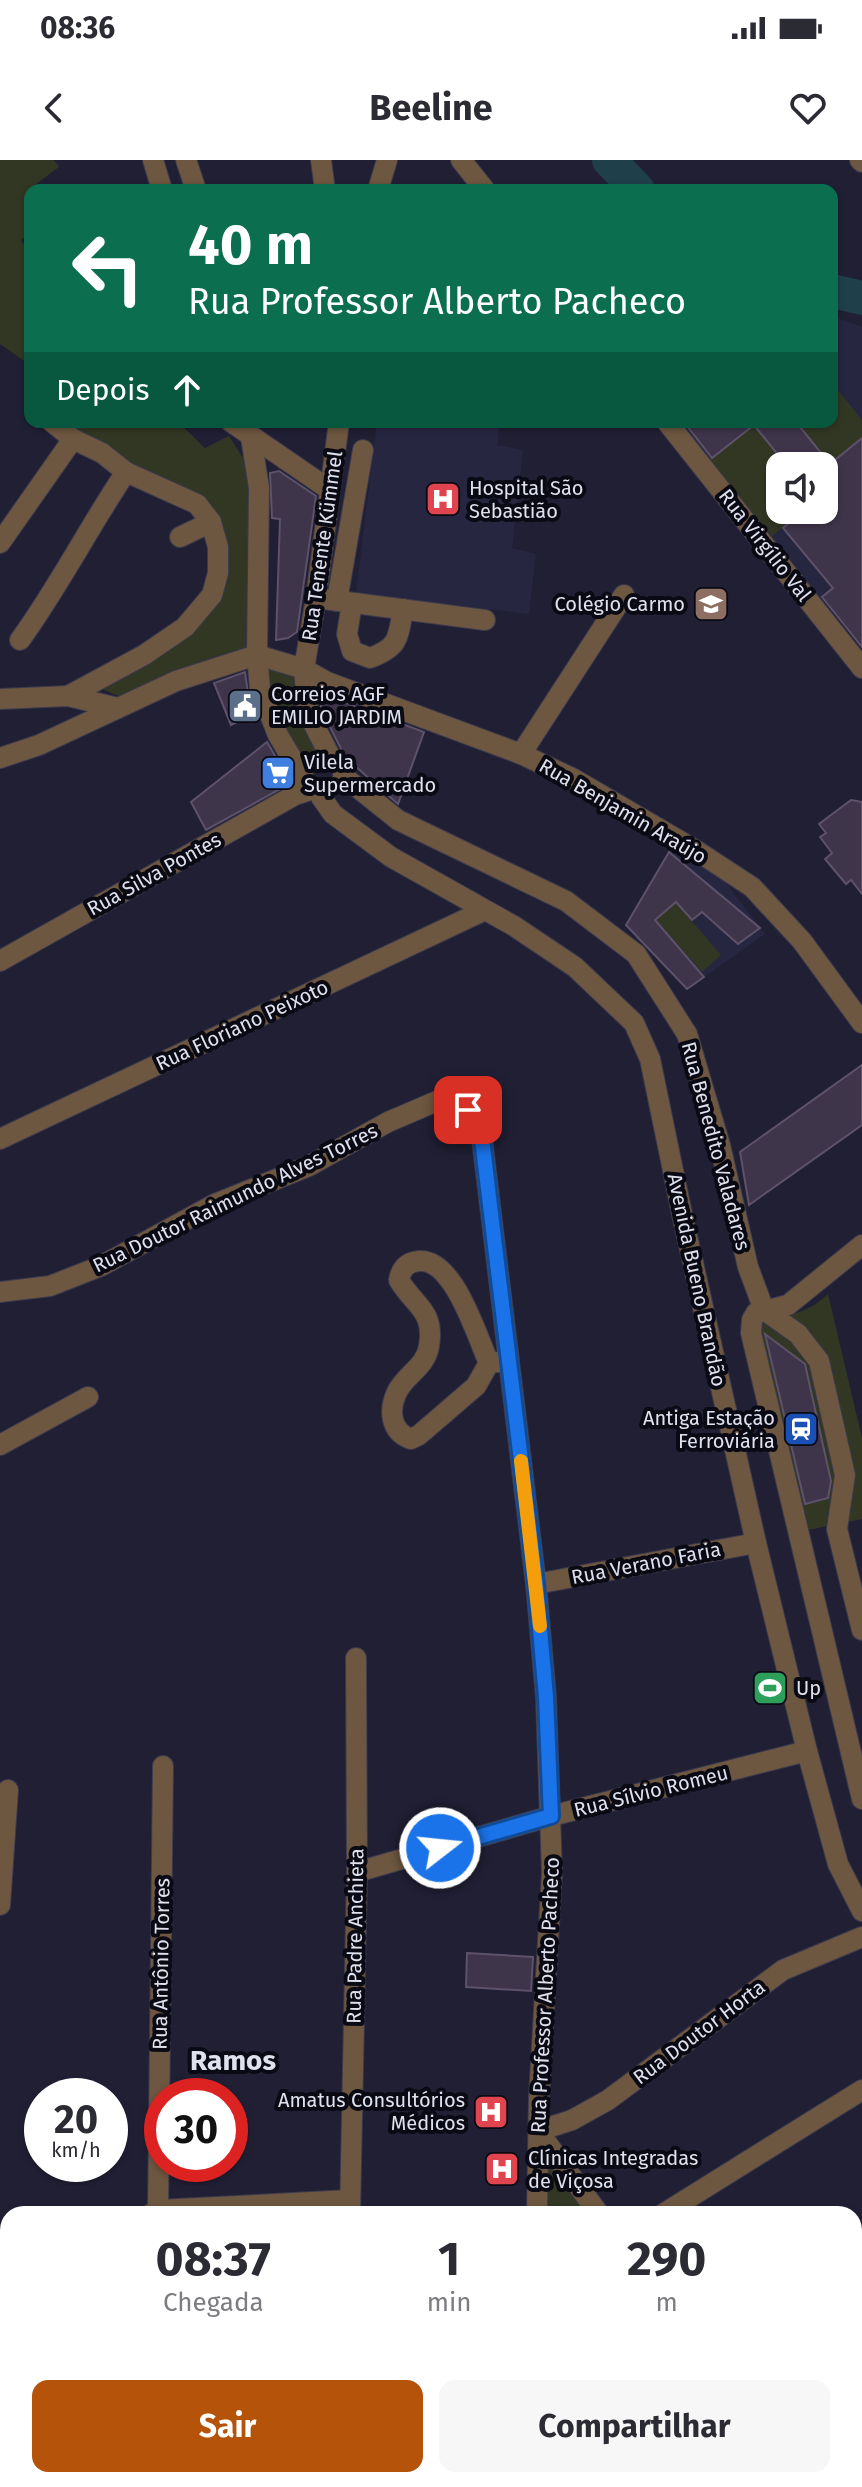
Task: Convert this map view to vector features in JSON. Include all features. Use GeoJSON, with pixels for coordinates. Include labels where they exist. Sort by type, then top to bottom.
{"type":"FeatureCollection","features":[{"type":"Feature","properties":{"kind":"street"},"geometry":{"type":"LineString","coordinates":[[153,160],[160,184]]}},
{"type":"Feature","properties":{"kind":"street"},"geometry":{"type":"LineString","coordinates":[[186,160],[194,184]]}},
{"type":"Feature","properties":{"kind":"street"},"geometry":{"type":"LineString","coordinates":[[321,160],[324,184]]}},
{"type":"Feature","properties":{"kind":"street"},"geometry":{"type":"LineString","coordinates":[[380,184],[387,160]]}},
{"type":"Feature","properties":{"kind":"street"},"geometry":{"type":"LineString","coordinates":[[461,160],[480,184]]}},
{"type":"Feature","properties":{"kind":"street"},"geometry":{"type":"LineString","coordinates":[[59,428],[73,439],[102,453],[126,472],[197,504],[211,522],[218,547],[218,573],[212,595],[185,627],[144,655],[68,696]]}},
{"type":"Feature","properties":{"kind":"street","name":"Rua Tenente Kümmel"},"geometry":{"type":"LineString","coordinates":[[304,669],[335,601],[330,490],[338,428]]}},
{"type":"Feature","properties":{"kind":"street","name":"Rua Virgílio Val"},"geometry":{"type":"LineString","coordinates":[[672,428],[862,668]]}},
{"type":"Feature","properties":{"kind":"street"},"geometry":{"type":"LineString","coordinates":[[258,434],[330,490]]}},
{"type":"Feature","properties":{"kind":"street","name":"Avenida Bueno Brandão"},"geometry":{"type":"LineString","coordinates":[[258,434],[257,655],[260,689],[274,723],[313,791],[333,814],[391,857],[514,926],[575,967],[634,1023],[650,1059],[756,1543],[807,1751],[838,1864],[862,1911]]}},
{"type":"Feature","properties":{"kind":"street"},"geometry":{"type":"LineString","coordinates":[[0,543],[73,439]]}},
{"type":"Feature","properties":{"kind":"street"},"geometry":{"type":"LineString","coordinates":[[363,450],[335,601],[352,651],[370,658],[389,650],[399,633],[403,609]]}},
{"type":"Feature","properties":{"kind":"street"},"geometry":{"type":"LineString","coordinates":[[20,640],[52,596],[95,518],[126,472]]}},
{"type":"Feature","properties":{"kind":"street"},"geometry":{"type":"LineString","coordinates":[[180,537],[211,522]]}},
{"type":"Feature","properties":{"kind":"street"},"geometry":{"type":"LineString","coordinates":[[521,754],[624,595]]}},
{"type":"Feature","properties":{"kind":"street"},"geometry":{"type":"LineString","coordinates":[[335,601],[485,620]]}},
{"type":"Feature","properties":{"kind":"street"},"geometry":{"type":"LineString","coordinates":[[0,758],[39,745],[176,681],[257,655]]}},
{"type":"Feature","properties":{"kind":"street","name":"Rua Benjamin Araújo"},"geometry":{"type":"LineString","coordinates":[[257,655],[304,669],[327,682],[521,754],[697,851],[752,887],[856,1000],[862,1023]]}},
{"type":"Feature","properties":{"kind":"street","name":"Rua Benedito Valadares"},"geometry":{"type":"LineString","coordinates":[[304,669],[308,713],[338,769],[398,820],[566,901],[636,954],[687,1034],[720,1145],[748,1267],[764,1310]]}},
{"type":"Feature","properties":{"kind":"street"},"geometry":{"type":"LineString","coordinates":[[0,699],[68,696],[118,708]]}},
{"type":"Feature","properties":{"kind":"street"},"geometry":{"type":"LineString","coordinates":[[322,761],[338,769],[339,792],[333,796],[313,791],[306,778],[311,767],[322,761]]}},
{"type":"Feature","properties":{"kind":"street","name":"Rua Silva Pontes"},"geometry":{"type":"LineString","coordinates":[[0,961],[295,795],[313,791]]}},
{"type":"Feature","properties":{"kind":"street","name":"Rua Floriano Peixoto"},"geometry":{"type":"LineString","coordinates":[[0,1139],[483,911]]}},
{"type":"Feature","properties":{"kind":"street","name":"Rua Doutor Raimundo Alves Torres"},"geometry":{"type":"LineString","coordinates":[[0,1292],[50,1286],[101,1266],[215,1204],[309,1166],[388,1122],[437,1101],[468,1110]]}},
{"type":"Feature","properties":{"kind":"street","name":"Rua Professor Alberto Pacheco"},"geometry":{"type":"LineString","coordinates":[[468,1110],[482,1139],[498,1362],[536,1584],[546,1697],[552,1873],[538,2131],[537,2206]]}},
{"type":"Feature","properties":{"kind":"street"},"geometry":{"type":"LineString","coordinates":[[862,1245],[788,1305],[756,1313],[751,1333],[862,1799]]}},
{"type":"Feature","properties":{"kind":"street"},"geometry":{"type":"LineString","coordinates":[[423,1260],[439,1266],[451,1280],[498,1362],[476,1386],[419,1435],[411,1439],[401,1436],[392,1422],[397,1391],[420,1367],[429,1348],[429,1327],[424,1310],[399,1280],[409,1263],[423,1260]]}},
{"type":"Feature","properties":{"kind":"street"},"geometry":{"type":"LineString","coordinates":[[764,1310],[798,1334],[819,1361],[845,1475],[837,1529],[862,1630]]}},
{"type":"Feature","properties":{"kind":"street"},"geometry":{"type":"LineString","coordinates":[[0,1445],[88,1397]]}},
{"type":"Feature","properties":{"kind":"street","name":"Rua Verano Faria"},"geometry":{"type":"LineString","coordinates":[[536,1584],[756,1543]]}},
{"type":"Feature","properties":{"kind":"street","name":"Rua Padre Anchieta"},"geometry":{"type":"LineString","coordinates":[[350,2206],[357,1872],[356,1658]]}},
{"type":"Feature","properties":{"kind":"street","name":"Rua Sílvio Romeu"},"geometry":{"type":"LineString","coordinates":[[357,1872],[551,1816],[807,1751]]}},
{"type":"Feature","properties":{"kind":"street","name":"Rua Antônio Torres"},"geometry":{"type":"LineString","coordinates":[[156,2206],[163,1766]]}},
{"type":"Feature","properties":{"kind":"street"},"geometry":{"type":"LineString","coordinates":[[0,1797],[8,1790],[0,1905]]}},
{"type":"Feature","properties":{"kind":"street","name":"Rua Doutor Horta"},"geometry":{"type":"LineString","coordinates":[[538,2131],[572,2120],[608,2100],[783,1970],[862,1937]]}},
{"type":"Feature","properties":{"kind":"street"},"geometry":{"type":"LineString","coordinates":[[676,2206],[862,2090]]}},
{"type":"Feature","properties":{"kind":"street"},"geometry":{"type":"LineString","coordinates":[[538,2131],[593,2206]]}},
{"type":"Feature","properties":{"kind":"shaded area"},"geometry":{"type":"Polygon","coordinates":[[[838,318],[862,327],[862,565],[818,600],[676,428],[838,428],[838,318]]]}},
{"type":"Feature","properties":{"kind":"shaded area","name":"Hospital São Sebastião"},"geometry":{"type":"Polygon","coordinates":[[[376,428],[499,428],[497,445],[523,450],[512,548],[536,554],[529,614],[356,593],[376,428]]]}},
{"type":"Feature","properties":{"kind":"shaded area"},"geometry":{"type":"Polygon","coordinates":[[[673,846],[720,875],[765,934],[687,989],[626,925],[673,846]]]}},
{"type":"Feature","properties":{"kind":"green space"},"geometry":{"type":"Polygon","coordinates":[[[0,160],[54,160],[59,167],[36,184],[24,184],[24,238],[21,240],[24,245],[24,361],[0,344],[0,160]]]}},
{"type":"Feature","properties":{"kind":"green space"},"geometry":{"type":"Polygon","coordinates":[[[838,390],[862,420],[862,438],[838,458],[838,452],[820,452],[801,428],[838,428],[838,390]]]}},
{"type":"Feature","properties":{"kind":"green space"},"geometry":{"type":"Polygon","coordinates":[[[70,428],[184,428],[205,448],[229,436],[248,466],[253,650],[118,696],[95,686],[216,597],[216,522],[70,428]]]}},
{"type":"Feature","properties":{"kind":"green space"},"geometry":{"type":"Polygon","coordinates":[[[750,428],[756,428],[776,452],[766,452],[766,524],[787,524],[772,536],[710,460],[750,428]]]}},
{"type":"Feature","properties":{"kind":"green space"},"geometry":{"type":"Polygon","coordinates":[[[260,660],[296,673],[322,751],[297,761],[281,733],[260,660]]]}},
{"type":"Feature","properties":{"kind":"green space"},"geometry":{"type":"Polygon","coordinates":[[[676,903],[721,955],[702,972],[656,920],[676,903]]]}},
{"type":"Feature","properties":{"kind":"green space"},"geometry":{"type":"Polygon","coordinates":[[[828,1294],[862,1438],[862,1519],[799,1532],[753,1322],[802,1311],[828,1294]]]}},
{"type":"Feature","properties":{"kind":"green space"},"geometry":{"type":"Polygon","coordinates":[[[547,2160],[583,2206],[547,2206],[547,2160]]]}},
{"type":"Feature","properties":{"kind":"building"},"geometry":{"type":"Polygon","coordinates":[[[689,428],[750,428],[712,458],[689,428]]]}},
{"type":"Feature","properties":{"kind":"building"},"geometry":{"type":"Polygon","coordinates":[[[756,428],[801,428],[820,452],[776,452],[756,428]]]}},
{"type":"Feature","properties":{"kind":"building"},"geometry":{"type":"Polygon","coordinates":[[[862,438],[862,647],[822,597],[833,588],[783,528],[788,524],[838,524],[838,458],[862,438]]]}},
{"type":"Feature","properties":{"kind":"building"},"geometry":{"type":"Polygon","coordinates":[[[279,471],[316,496],[297,632],[288,638],[276,640],[280,519],[272,518],[270,473],[279,471]]]}},
{"type":"Feature","properties":{"kind":"building"},"geometry":{"type":"Polygon","coordinates":[[[245,672],[255,713],[231,725],[214,683],[245,672]]]}},
{"type":"Feature","properties":{"kind":"building"},"geometry":{"type":"Polygon","coordinates":[[[325,695],[424,732],[398,804],[345,757],[321,709],[320,699],[325,695]]]}},
{"type":"Feature","properties":{"kind":"building"},"geometry":{"type":"Polygon","coordinates":[[[267,742],[291,783],[206,830],[191,802],[267,742]]]}},
{"type":"Feature","properties":{"kind":"building"},"geometry":{"type":"Polygon","coordinates":[[[851,800],[862,802],[862,894],[851,880],[846,884],[825,859],[832,853],[820,837],[826,833],[819,824],[851,800]]]}},
{"type":"Feature","properties":{"kind":"building"},"geometry":{"type":"Polygon","coordinates":[[[669,852],[760,928],[738,944],[702,912],[692,920],[676,902],[655,920],[704,977],[687,989],[626,925],[669,852]]]}},
{"type":"Feature","properties":{"kind":"building"},"geometry":{"type":"Polygon","coordinates":[[[862,1065],[862,1125],[749,1205],[740,1152],[862,1065]]]}},
{"type":"Feature","properties":{"kind":"building","name":"Antiga Estação Ferroviária"},"geometry":{"type":"Polygon","coordinates":[[[765,1334],[805,1364],[831,1481],[828,1498],[805,1504],[765,1334]]]}},
{"type":"Feature","properties":{"kind":"building"},"geometry":{"type":"Polygon","coordinates":[[[467,1953],[533,1957],[531,1991],[466,1987],[467,1953]]]}},
{"type":"Feature","properties":{"kind":"waterway"},"geometry":{"type":"LineString","coordinates":[[609,160],[632,184]]}},
{"type":"Feature","properties":{"kind":"waterway"},"geometry":{"type":"LineString","coordinates":[[838,292],[862,298]]}},
{"type":"Feature","properties":{"kind":"slow traffic"},"geometry":{"type":"LineString","coordinates":[[521,1461],[540,1626]]}},
{"type":"Feature","properties":{"kind":"place","name":"Hospital São Sebastião"},"geometry":{"type":"Point","coordinates":[443,499]}},
{"type":"Feature","properties":{"kind":"place","name":"Colégio Carmo"},"geometry":{"type":"Point","coordinates":[711,604]}},
{"type":"Feature","properties":{"kind":"place","name":"Correios AGF EMILIO JARDIM"},"geometry":{"type":"Point","coordinates":[245,706]}},
{"type":"Feature","properties":{"kind":"place","name":"Vilela Supermercado"},"geometry":{"type":"Point","coordinates":[278,773]}},
{"type":"Feature","properties":{"kind":"place","name":"Antiga Estação Ferroviária"},"geometry":{"type":"Point","coordinates":[801,1429]}},
{"type":"Feature","properties":{"kind":"place","name":"Up"},"geometry":{"type":"Point","coordinates":[770,1688]}},
{"type":"Feature","properties":{"kind":"place","name":"Amatus Consultórios Médicos"},"geometry":{"type":"Point","coordinates":[491,2112]}},
{"type":"Feature","properties":{"kind":"place","name":"Clínicas Integradas de Viçosa"},"geometry":{"type":"Point","coordinates":[502,2169]}},
{"type":"Feature","properties":{"kind":"district","name":"Ramos"},"geometry":{"type":"Point","coordinates":[233,2060]}},
{"type":"Feature","properties":{"kind":"route"},"geometry":{"type":"LineString","coordinates":[[440,1848],[551,1816],[546,1697],[536,1584],[482,1139],[468,1110]]}}]}
